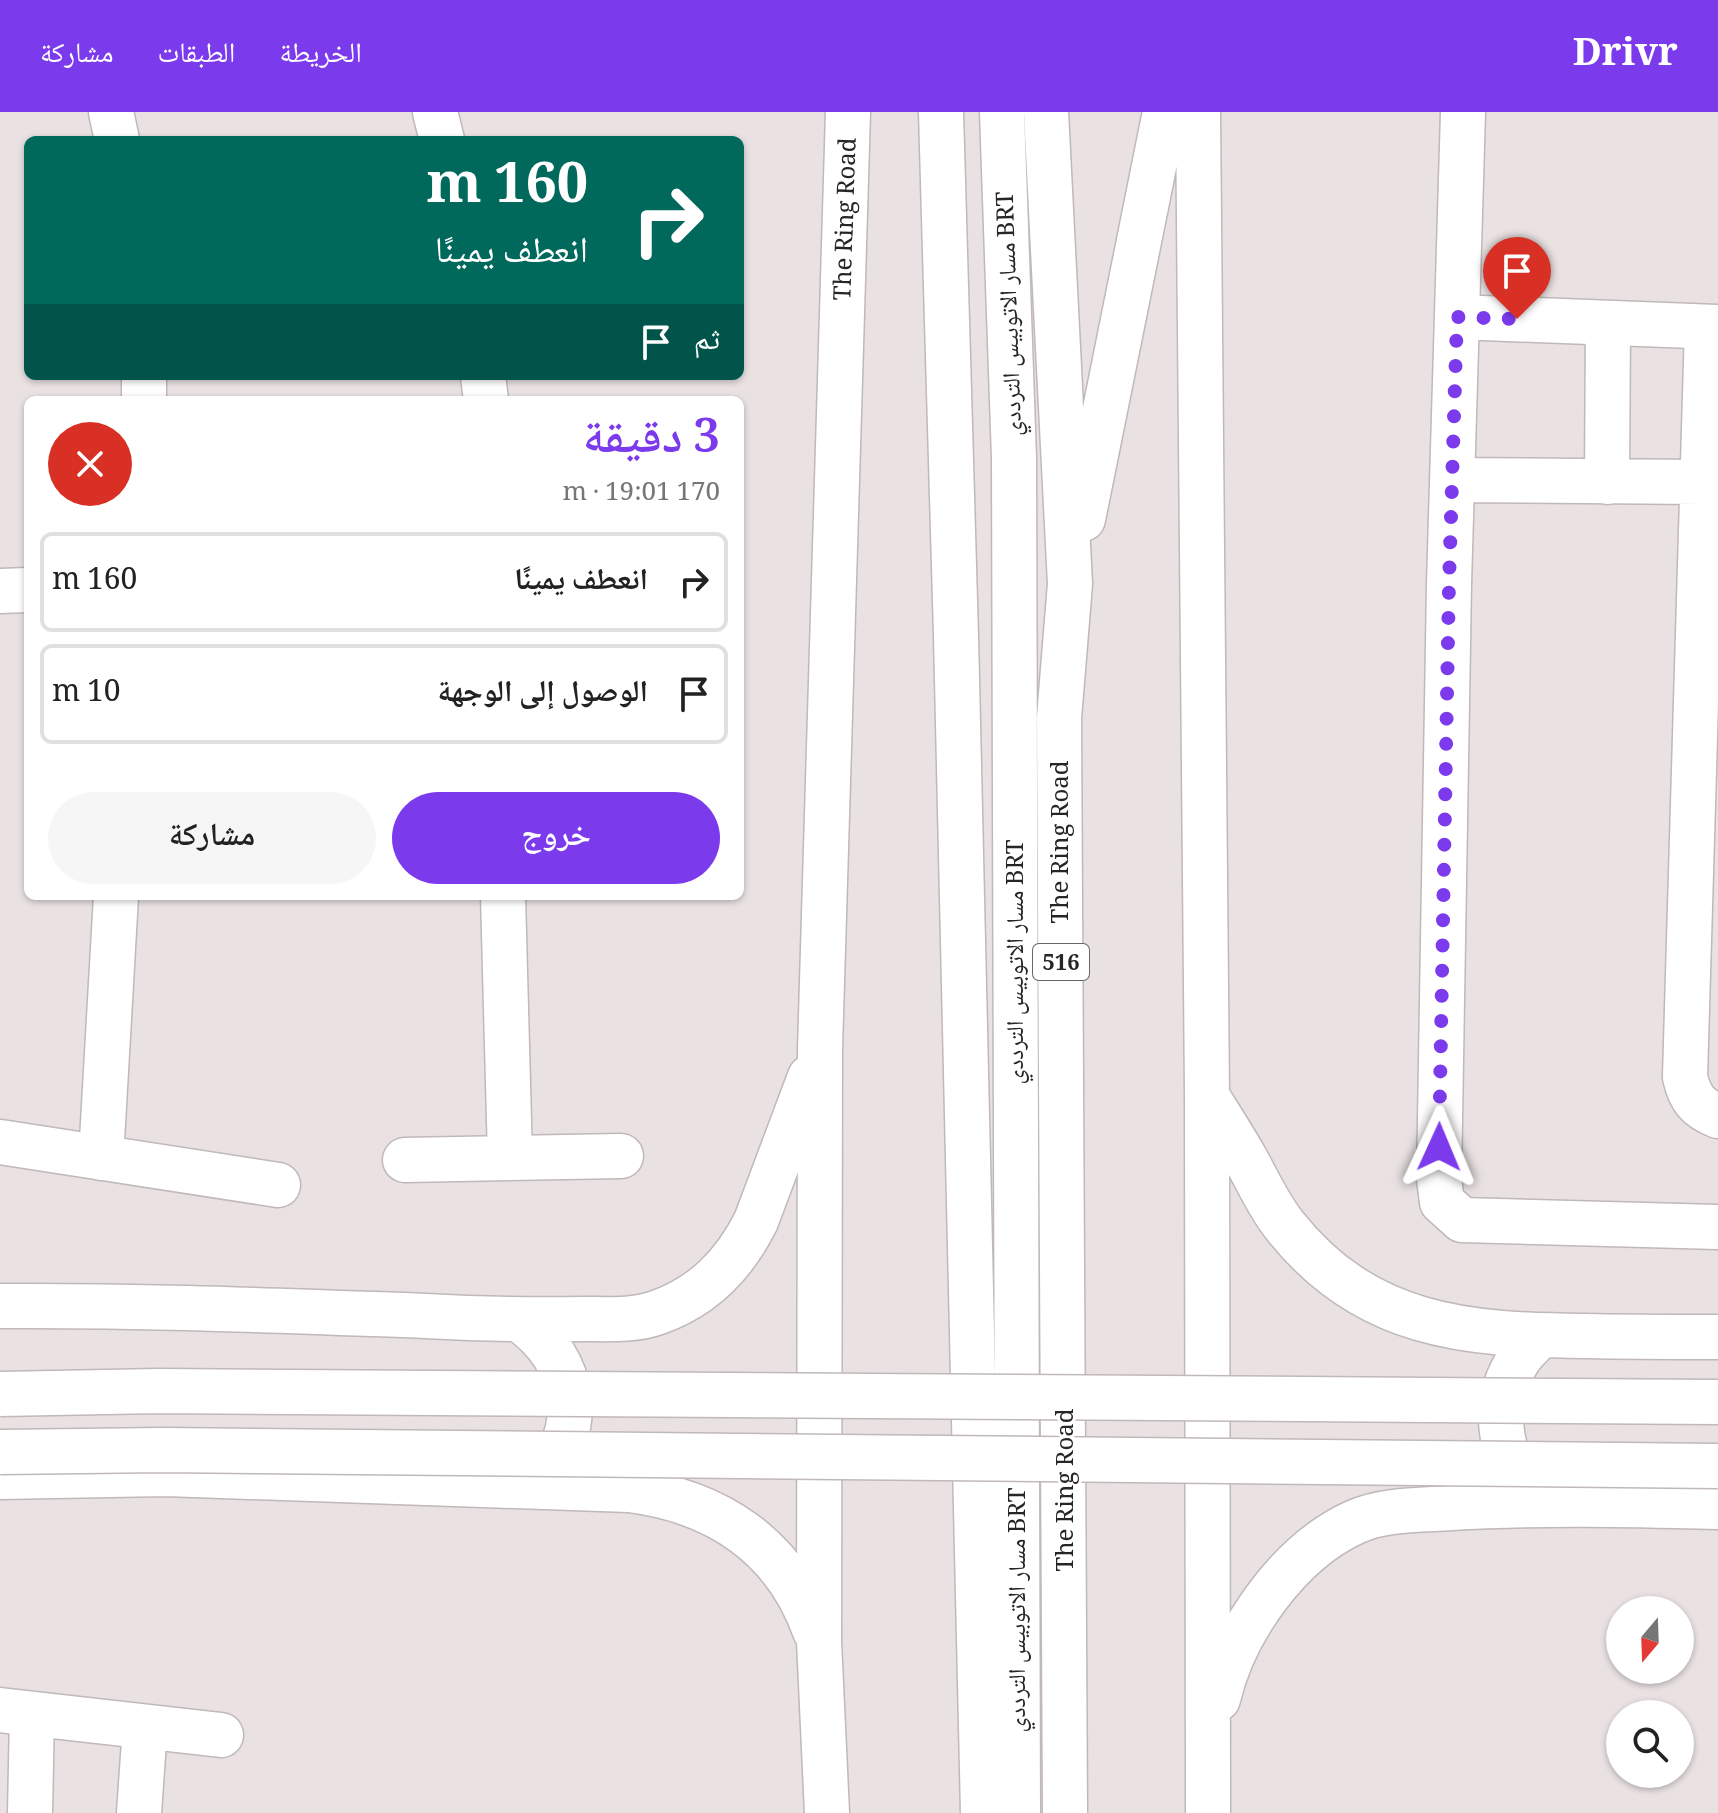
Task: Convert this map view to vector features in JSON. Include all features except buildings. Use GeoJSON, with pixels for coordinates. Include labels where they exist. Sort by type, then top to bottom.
{"type":"FeatureCollection","features":[{"type":"Feature","properties":{"kind":"main road"},"geometry":{"type":"LineString","coordinates":[[111,112],[116,136]]}},
{"type":"Feature","properties":{"kind":"main road"},"geometry":{"type":"LineString","coordinates":[[435,112],[441,136]]}},
{"type":"Feature","properties":{"kind":"main road","name":"The Ring Road"},"geometry":{"type":"LineString","coordinates":[[827,1813],[819,1641],[820,1049],[848,112]]}},
{"type":"Feature","properties":{"kind":"main road"},"geometry":{"type":"LineString","coordinates":[[941,112],[958,684],[983,1813]]}},
{"type":"Feature","properties":{"kind":"main road","name":"مسار الاتوبيس الترددي BRT"},"geometry":{"type":"LineString","coordinates":[[1002,112],[1014,458],[1018,1813]]}},
{"type":"Feature","properties":{"kind":"main road","name":"The Ring Road"},"geometry":{"type":"LineString","coordinates":[[1046,112],[1070,584],[1059,718],[1065,1813]]}},
{"type":"Feature","properties":{"kind":"main road"},"geometry":{"type":"LineString","coordinates":[[1070,584],[1165,112]]}},
{"type":"Feature","properties":{"kind":"main road"},"geometry":{"type":"LineString","coordinates":[[1198,112],[1207,1096],[1208,1813]]}},
{"type":"Feature","properties":{"kind":"main road"},"geometry":{"type":"LineString","coordinates":[[1463,112],[1439,1163],[1442,1202],[1462,1220],[1718,1227]]}},
{"type":"Feature","properties":{"kind":"main road"},"geometry":{"type":"LineString","coordinates":[[1457,317],[1712,327],[1702,482],[1685,1077],[1689,1096],[1702,1110],[1718,1116]]}},
{"type":"Feature","properties":{"kind":"main road"},"geometry":{"type":"LineString","coordinates":[[1607,482],[1608,323]]}},
{"type":"Feature","properties":{"kind":"main road"},"geometry":{"type":"LineString","coordinates":[[1453,480],[1702,482]]}},
{"type":"Feature","properties":{"kind":"main road"},"geometry":{"type":"LineString","coordinates":[[0,591],[24,590]]}},
{"type":"Feature","properties":{"kind":"main road"},"geometry":{"type":"LineString","coordinates":[[101,1158],[116,900]]}},
{"type":"Feature","properties":{"kind":"main road"},"geometry":{"type":"LineString","coordinates":[[503,900],[510,1158]]}},
{"type":"Feature","properties":{"kind":"main road"},"geometry":{"type":"LineString","coordinates":[[0,1306],[152,1305],[520,1320],[629,1319],[653,1314],[696,1294],[732,1263],[756,1221],[820,1049]]}},
{"type":"Feature","properties":{"kind":"main road"},"geometry":{"type":"LineString","coordinates":[[1207,1096],[1263,1194],[1284,1225],[1310,1254],[1338,1278],[1404,1315],[1441,1326],[1478,1332],[1540,1336],[1718,1337]]}},
{"type":"Feature","properties":{"kind":"main road"},"geometry":{"type":"LineString","coordinates":[[0,1142],[278,1185]]}},
{"type":"Feature","properties":{"kind":"main road"},"geometry":{"type":"LineString","coordinates":[[405,1160],[621,1156]]}},
{"type":"Feature","properties":{"kind":"main road"},"geometry":{"type":"LineString","coordinates":[[520,1320],[545,1341],[562,1369],[570,1411],[560,1453],[549,1471],[534,1486]]}},
{"type":"Feature","properties":{"kind":"main road"},"geometry":{"type":"LineString","coordinates":[[1538,1503],[1517,1479],[1504,1450],[1500,1419],[1505,1388],[1519,1359],[1540,1336]]}},
{"type":"Feature","properties":{"kind":"main road"},"geometry":{"type":"LineString","coordinates":[[0,1394],[158,1391],[1718,1402]]}},
{"type":"Feature","properties":{"kind":"main road"},"geometry":{"type":"LineString","coordinates":[[0,1452],[179,1450],[1718,1466]]}},
{"type":"Feature","properties":{"kind":"main road"},"geometry":{"type":"LineString","coordinates":[[0,1477],[165,1474],[655,1493],[680,1499],[727,1521],[752,1539],[794,1585],[819,1641]]}},
{"type":"Feature","properties":{"kind":"main road"},"geometry":{"type":"LineString","coordinates":[[1208,1740],[1221,1685],[1251,1620],[1296,1564],[1356,1521],[1400,1511],[1538,1503],[1718,1507]]}},
{"type":"Feature","properties":{"kind":"main road"},"geometry":{"type":"LineString","coordinates":[[30,1813],[16,1712],[221,1735]]}},
{"type":"Feature","properties":{"kind":"main road"},"geometry":{"type":"LineString","coordinates":[[139,1813],[145,1727]]}},
{"type":"Feature","properties":{"kind":"route"},"geometry":{"type":"LineString","coordinates":[[1439,1147],[1457,317],[1517,319]]}}]}
